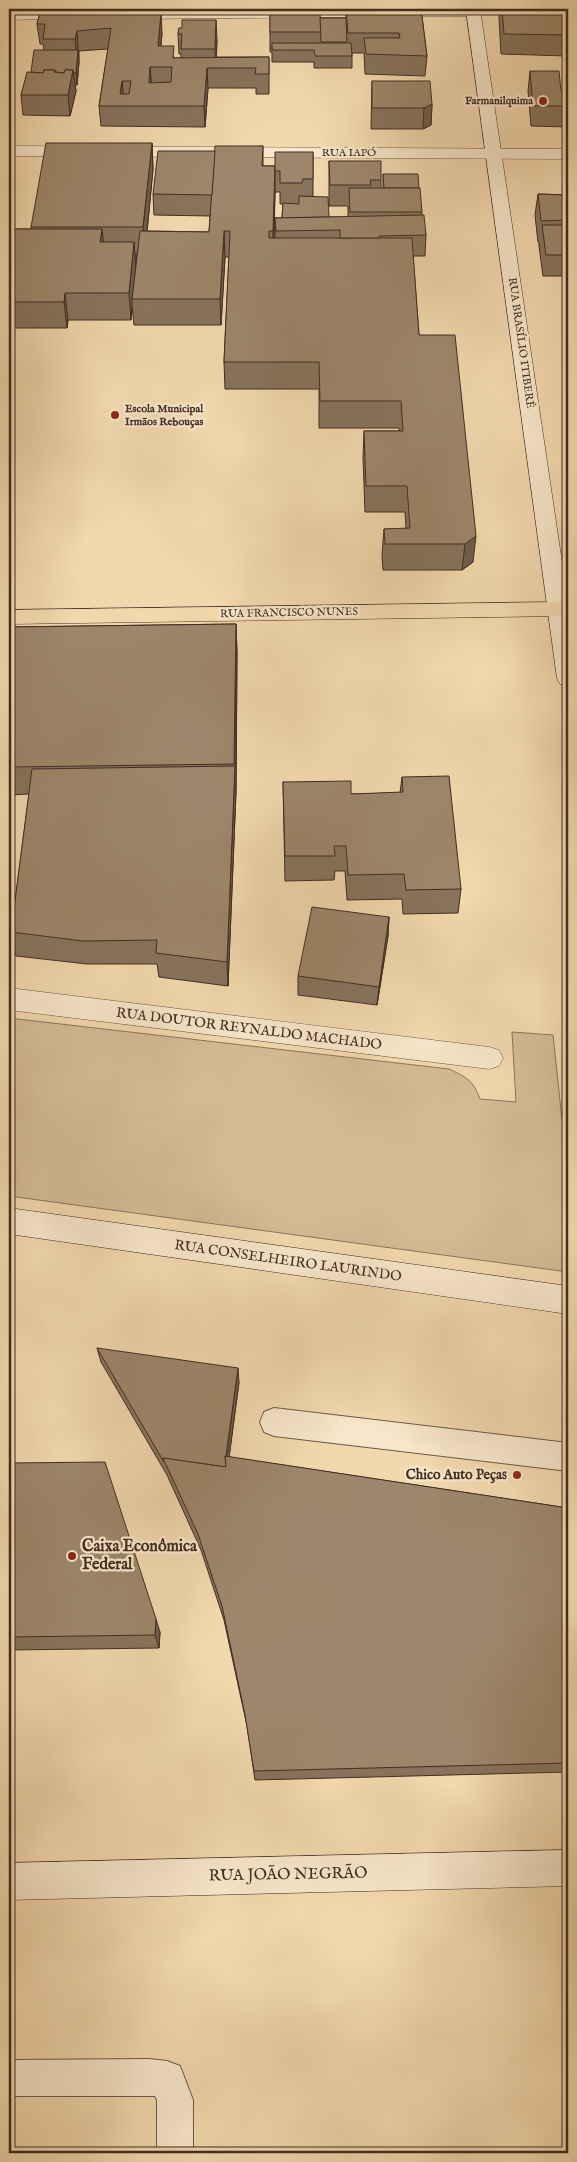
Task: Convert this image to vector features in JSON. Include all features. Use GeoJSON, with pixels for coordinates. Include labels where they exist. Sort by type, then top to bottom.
{"type":"FeatureCollection","features":[{"type":"Feature","properties":{"kind":"main road"},"geometry":{"type":"LineString","coordinates":[[106,15],[473,10]]}},
{"type":"Feature","properties":{"kind":"main road","name":"RUA BRASÍLIO ITIBERÊ"},"geometry":{"type":"LineString","coordinates":[[473,10],[563,609],[568,678]]}},
{"type":"Feature","properties":{"kind":"main road"},"geometry":{"type":"LineString","coordinates":[[9,16],[87,15]]}},
{"type":"Feature","properties":{"kind":"main road","name":"RUA IAPÓ"},"geometry":{"type":"LineString","coordinates":[[9,151],[568,154]]}},
{"type":"Feature","properties":{"kind":"main road","name":"RUA FRANCISCO NUNES"},"geometry":{"type":"LineString","coordinates":[[9,617],[563,609]]}},
{"type":"Feature","properties":{"kind":"main road","name":"RUA DOUTOR REYNALDO MACHADO"},"geometry":{"type":"LineString","coordinates":[[9,998],[489,1058]]}},
{"type":"Feature","properties":{"kind":"main road","name":"RUA CONSELHEIRO LAURINDO"},"geometry":{"type":"LineString","coordinates":[[9,1221],[568,1300]]}},
{"type":"Feature","properties":{"kind":"main road","name":"RUA JOÃO NEGRÃO"},"geometry":{"type":"LineString","coordinates":[[9,1882],[568,1868]]}},
{"type":"Feature","properties":{"kind":"lane"},"geometry":{"type":"LineString","coordinates":[[274,1422],[568,1457]]}},
{"type":"Feature","properties":{"kind":"lane"},"geometry":{"type":"LineString","coordinates":[[9,2078],[149,2077],[167,2079],[175,2100],[175,2153]]}},
{"type":"Feature","properties":{"kind":"shaded area"},"geometry":{"type":"Polygon","coordinates":[[[9,1018],[449,1069],[472,1083],[480,1099],[516,1102],[512,1032],[553,1035],[568,1176],[568,1272],[9,1196],[9,1018]]]}},
{"type":"Feature","properties":{"kind":"building"},"geometry":{"type":"Polygon","coordinates":[[[346,9],[421,9],[427,56],[366,54],[364,38],[400,38],[399,33],[348,33],[346,9]]]}},
{"type":"Feature","properties":{"kind":"building"},"geometry":{"type":"Polygon","coordinates":[[[502,9],[567,9],[568,35],[504,34],[502,9]]]}},
{"type":"Feature","properties":{"kind":"building"},"geometry":{"type":"Polygon","coordinates":[[[313,10],[313,13],[320,13],[321,32],[270,32],[270,12],[313,10]]]}},
{"type":"Feature","properties":{"kind":"building"},"geometry":{"type":"Polygon","coordinates":[[[40,13],[161,13],[158,46],[174,46],[173,58],[269,57],[269,74],[255,74],[256,68],[207,68],[204,106],[99,106],[111,28],[77,31],[75,39],[43,39],[45,24],[37,24],[40,13]],[[150,67],[149,83],[171,82],[172,67],[150,67]],[[122,81],[120,94],[129,94],[131,81],[122,81]]]}},
{"type":"Feature","properties":{"kind":"building"},"geometry":{"type":"Polygon","coordinates":[[[320,18],[346,18],[347,42],[321,42],[320,18]]]}},
{"type":"Feature","properties":{"kind":"building"},"geometry":{"type":"Polygon","coordinates":[[[182,20],[216,20],[215,49],[181,49],[182,34],[178,34],[179,28],[182,28],[182,20]]]}},
{"type":"Feature","properties":{"kind":"building"},"geometry":{"type":"Polygon","coordinates":[[[272,43],[351,43],[352,56],[315,56],[314,50],[272,50],[272,43]]]}},
{"type":"Feature","properties":{"kind":"building"},"geometry":{"type":"Polygon","coordinates":[[[34,50],[78,50],[76,73],[73,70],[65,70],[64,73],[55,72],[55,70],[44,70],[43,73],[31,72],[34,50]]]}},
{"type":"Feature","properties":{"kind":"building"},"geometry":{"type":"Polygon","coordinates":[[[44,70],[55,70],[54,72],[64,73],[65,70],[73,70],[68,95],[21,95],[27,72],[43,73],[44,70]]]}},
{"type":"Feature","properties":{"kind":"building"},"geometry":{"type":"Polygon","coordinates":[[[530,71],[559,71],[561,91],[568,91],[568,106],[533,106],[530,71]]]}},
{"type":"Feature","properties":{"kind":"building"},"geometry":{"type":"Polygon","coordinates":[[[372,81],[430,81],[432,104],[424,108],[372,108],[372,81]]]}},
{"type":"Feature","properties":{"kind":"building"},"geometry":{"type":"Polygon","coordinates":[[[46,143],[152,143],[143,227],[31,227],[46,143]]]}},
{"type":"Feature","properties":{"kind":"building"},"geometry":{"type":"Polygon","coordinates":[[[215,146],[263,146],[262,166],[275,166],[273,231],[269,231],[269,238],[412,238],[419,335],[455,335],[476,536],[465,544],[385,544],[384,529],[410,528],[407,486],[366,486],[364,431],[403,431],[401,401],[320,401],[319,362],[224,362],[230,231],[224,231],[220,299],[132,299],[140,231],[209,232],[215,146]]]}},
{"type":"Feature","properties":{"kind":"building"},"geometry":{"type":"Polygon","coordinates":[[[158,151],[215,151],[212,195],[153,194],[158,151]]]}},
{"type":"Feature","properties":{"kind":"building"},"geometry":{"type":"Polygon","coordinates":[[[275,152],[313,152],[313,179],[303,179],[302,183],[280,183],[280,171],[275,171],[275,152]]]}},
{"type":"Feature","properties":{"kind":"building"},"geometry":{"type":"Polygon","coordinates":[[[329,161],[381,161],[381,180],[370,180],[371,185],[330,185],[329,161]]]}},
{"type":"Feature","properties":{"kind":"building"},"geometry":{"type":"Polygon","coordinates":[[[383,174],[418,174],[419,188],[384,188],[383,174]]]}},
{"type":"Feature","properties":{"kind":"building"},"geometry":{"type":"Polygon","coordinates":[[[349,188],[420,188],[422,212],[350,212],[349,188]]]}},
{"type":"Feature","properties":{"kind":"building"},"geometry":{"type":"Polygon","coordinates":[[[538,194],[568,195],[568,220],[541,221],[538,194]]]}},
{"type":"Feature","properties":{"kind":"building"},"geometry":{"type":"Polygon","coordinates":[[[299,196],[328,197],[329,217],[282,218],[283,203],[299,204],[299,196]]]}},
{"type":"Feature","properties":{"kind":"building"},"geometry":{"type":"Polygon","coordinates":[[[424,215],[426,235],[379,236],[379,238],[340,238],[340,230],[276,231],[275,218],[424,215]]]}},
{"type":"Feature","properties":{"kind":"building"},"geometry":{"type":"Polygon","coordinates":[[[542,225],[568,225],[568,255],[546,255],[542,225]]]}},
{"type":"Feature","properties":{"kind":"building"},"geometry":{"type":"Polygon","coordinates":[[[9,229],[102,229],[100,242],[134,242],[129,293],[65,293],[64,302],[9,302],[9,229]]]}},
{"type":"Feature","properties":{"kind":"building"},"geometry":{"type":"Polygon","coordinates":[[[236,624],[234,764],[9,767],[9,627],[236,624]]]}},
{"type":"Feature","properties":{"kind":"building"},"geometry":{"type":"Polygon","coordinates":[[[235,766],[227,962],[156,953],[157,940],[83,941],[11,932],[32,769],[235,766]]]}},
{"type":"Feature","properties":{"kind":"building"},"geometry":{"type":"Polygon","coordinates":[[[449,776],[461,889],[406,890],[404,874],[348,875],[346,846],[334,846],[335,856],[285,856],[283,782],[351,781],[351,794],[403,792],[402,777],[449,776]]]}},
{"type":"Feature","properties":{"kind":"building"},"geometry":{"type":"Polygon","coordinates":[[[312,907],[389,917],[379,987],[298,976],[312,907]]]}},
{"type":"Feature","properties":{"kind":"building"},"geometry":{"type":"Polygon","coordinates":[[[97,1348],[238,1368],[225,1456],[226,1467],[163,1458],[164,1462],[97,1348]]]}},
{"type":"Feature","properties":{"kind":"building"},"geometry":{"type":"Polygon","coordinates":[[[225,1456],[568,1508],[568,1763],[254,1771],[245,1715],[222,1606],[198,1534],[163,1458],[226,1467],[225,1456]]]}},
{"type":"Feature","properties":{"kind":"building","name":"Caixa Econômica Federal"},"geometry":{"type":"Polygon","coordinates":[[[105,1462],[156,1619],[155,1635],[9,1637],[9,1463],[105,1462]]]}},
{"type":"Feature","properties":{"kind":"place","name":"Farmanilquima"},"geometry":{"type":"Point","coordinates":[543,101]}},
{"type":"Feature","properties":{"kind":"place","name":"Escola Municipal Irmãos Rebouças"},"geometry":{"type":"Point","coordinates":[115,415]}},
{"type":"Feature","properties":{"kind":"place","name":"Chico Auto Peças"},"geometry":{"type":"Point","coordinates":[517,1475]}},
{"type":"Feature","properties":{"kind":"place","name":"Caixa Econômica Federal"},"geometry":{"type":"Point","coordinates":[72,1556]}}]}
